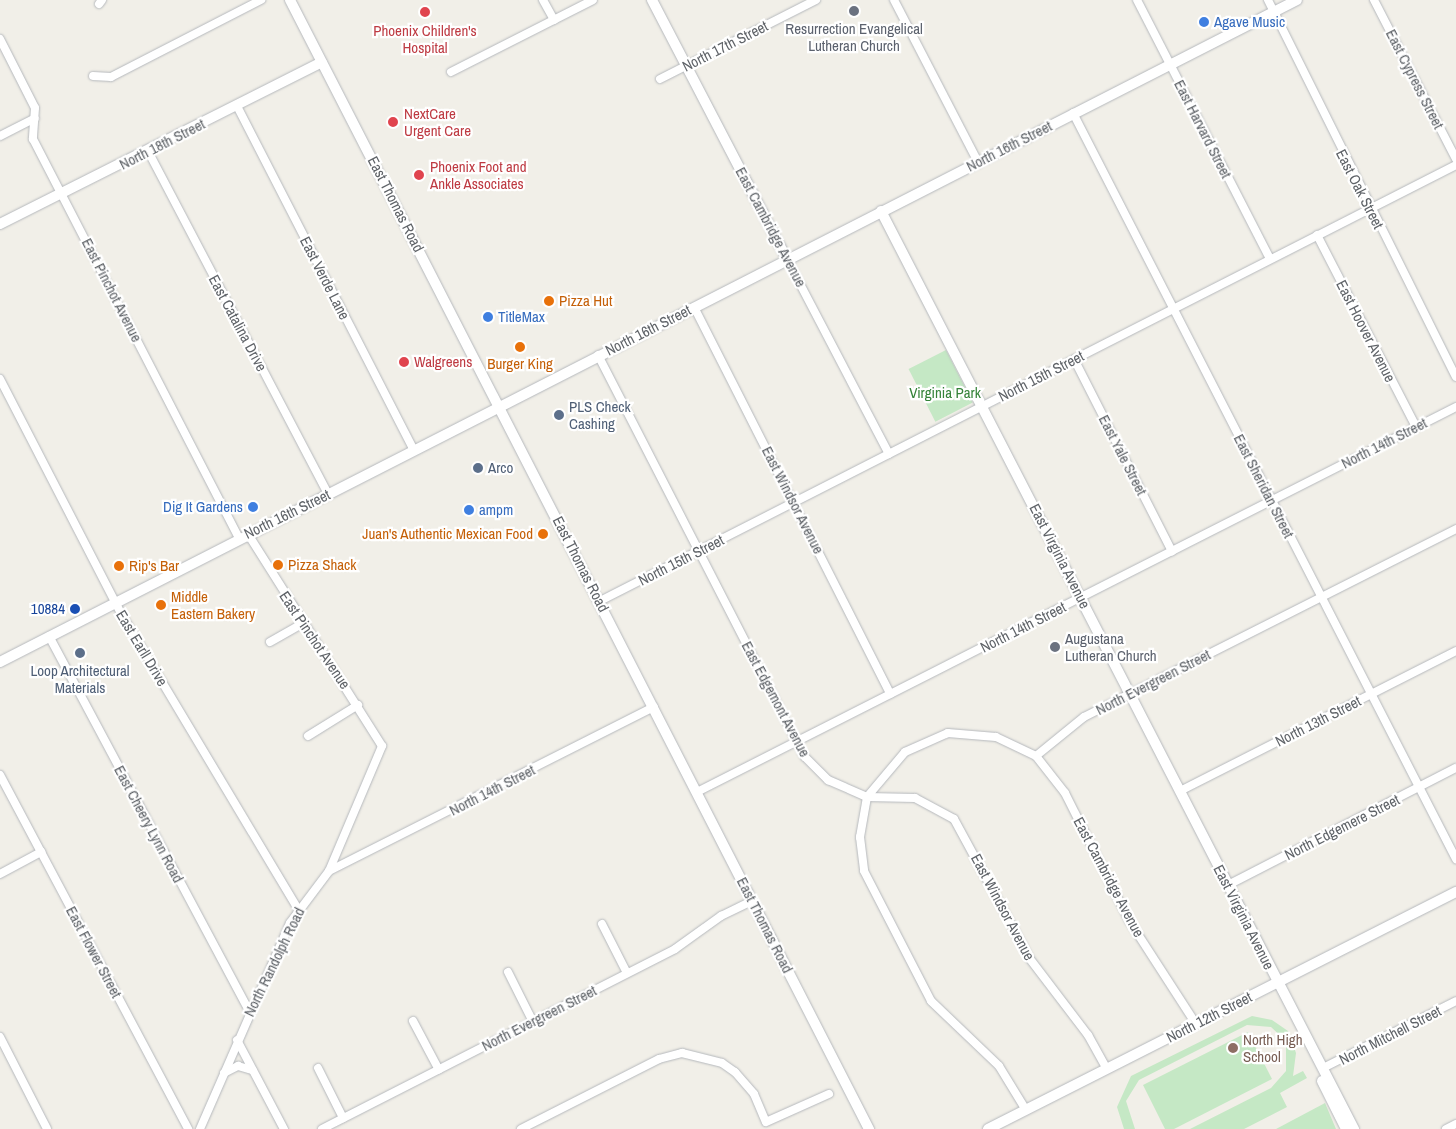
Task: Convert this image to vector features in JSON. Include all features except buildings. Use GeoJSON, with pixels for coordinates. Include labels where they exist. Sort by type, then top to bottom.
{"type":"FeatureCollection","features":[{"type":"Feature","properties":{"kind":"main road","name":"East Thomas Road"},"geometry":{"type":"LineString","coordinates":[[290,0],[500,404],[869,1129]]}},
{"type":"Feature","properties":{"kind":"main road","name":"East Cambridge Avenue"},"geometry":{"type":"LineString","coordinates":[[652,0],[787,259]]}},
{"type":"Feature","properties":{"kind":"main road","name":"North 16th Street"},"geometry":{"type":"LineString","coordinates":[[0,662],[500,404],[1297,0]]}},
{"type":"Feature","properties":{"kind":"main road","name":"North 18th Street"},"geometry":{"type":"LineString","coordinates":[[0,224],[322,62]]}},
{"type":"Feature","properties":{"kind":"main road","name":"East Virginia Avenue"},"geometry":{"type":"LineString","coordinates":[[881,211],[1354,1129]]}},
{"type":"Feature","properties":{"kind":"main road","name":"North 12th Street"},"geometry":{"type":"LineString","coordinates":[[988,1129],[1456,892]]}},
{"type":"Feature","properties":{"kind":"main road","name":"East Virginia Avenue"},"geometry":{"type":"LineString","coordinates":[[1278,982],[1279,996],[1346,1129]]}},
{"type":"Feature","properties":{"kind":"street"},"geometry":{"type":"LineString","coordinates":[[93,76],[111,78],[261,0]]}},
{"type":"Feature","properties":{"kind":"street"},"geometry":{"type":"LineString","coordinates":[[543,0],[554,20]]}},
{"type":"Feature","properties":{"kind":"street"},"geometry":{"type":"LineString","coordinates":[[451,72],[593,0]]}},
{"type":"Feature","properties":{"kind":"street","name":"North 17th Street"},"geometry":{"type":"LineString","coordinates":[[660,79],[816,0]]}},
{"type":"Feature","properties":{"kind":"street"},"geometry":{"type":"LineString","coordinates":[[894,0],[978,162]]}},
{"type":"Feature","properties":{"kind":"street","name":"East Harvard Street"},"geometry":{"type":"LineString","coordinates":[[1137,0],[1270,259]]}},
{"type":"Feature","properties":{"kind":"street","name":"East Oak Street"},"geometry":{"type":"LineString","coordinates":[[1268,0],[1272,12],[1456,377]]}},
{"type":"Feature","properties":{"kind":"street","name":"East Cypress Street"},"geometry":{"type":"LineString","coordinates":[[1374,0],[1456,159]]}},
{"type":"Feature","properties":{"kind":"street","name":"East Pinchot Avenue"},"geometry":{"type":"LineString","coordinates":[[0,39],[35,108],[34,139],[243,536],[304,622],[358,705],[382,746]]}},
{"type":"Feature","properties":{"kind":"street","name":"East Verde Lane"},"geometry":{"type":"LineString","coordinates":[[237,106],[413,449]]}},
{"type":"Feature","properties":{"kind":"street","name":"East Sheridan Street"},"geometry":{"type":"LineString","coordinates":[[1073,113],[1456,859]]}},
{"type":"Feature","properties":{"kind":"street"},"geometry":{"type":"LineString","coordinates":[[0,136],[35,118]]}},
{"type":"Feature","properties":{"kind":"street","name":"East Catalina Drive"},"geometry":{"type":"LineString","coordinates":[[148,151],[328,494]]}},
{"type":"Feature","properties":{"kind":"street","name":"North 15th Street"},"geometry":{"type":"LineString","coordinates":[[600,601],[1456,165]]}},
{"type":"Feature","properties":{"kind":"street","name":"East Hoover Avenue"},"geometry":{"type":"LineString","coordinates":[[1317,235],[1416,427]]}},
{"type":"Feature","properties":{"kind":"street","name":"East Cambridge Avenue"},"geometry":{"type":"LineString","coordinates":[[787,259],[889,454]]}},
{"type":"Feature","properties":{"kind":"street","name":"East Windsor Avenue"},"geometry":{"type":"LineString","coordinates":[[694,307],[890,694]]}},
{"type":"Feature","properties":{"kind":"street","name":"East Edgemont Avenue"},"geometry":{"type":"LineString","coordinates":[[598,355],[797,742],[816,771],[844,789],[867,797]]}},
{"type":"Feature","properties":{"kind":"street","name":"East Yale Street"},"geometry":{"type":"LineString","coordinates":[[1074,359],[1172,551]]}},
{"type":"Feature","properties":{"kind":"street","name":"East Earll Drive"},"geometry":{"type":"LineString","coordinates":[[0,379],[115,603],[298,909]]}},
{"type":"Feature","properties":{"kind":"street","name":"North 14th Street"},"geometry":{"type":"LineString","coordinates":[[697,792],[1456,407]]}},
{"type":"Feature","properties":{"kind":"street","name":"North Evergreen Street"},"geometry":{"type":"LineString","coordinates":[[1036,756],[1072,725],[1456,529]]}},
{"type":"Feature","properties":{"kind":"street"},"geometry":{"type":"LineString","coordinates":[[270,642],[304,622]]}},
{"type":"Feature","properties":{"kind":"street","name":"East Cheery Lynn Road"},"geometry":{"type":"LineString","coordinates":[[49,636],[250,1012]]}},
{"type":"Feature","properties":{"kind":"street","name":"North 13th Street"},"geometry":{"type":"LineString","coordinates":[[1180,791],[1456,651]]}},
{"type":"Feature","properties":{"kind":"street"},"geometry":{"type":"LineString","coordinates":[[308,736],[358,705]]}},
{"type":"Feature","properties":{"kind":"street","name":"North 14th Street"},"geometry":{"type":"LineString","coordinates":[[329,871],[654,707]]}},
{"type":"Feature","properties":{"kind":"street"},"geometry":{"type":"LineString","coordinates":[[1026,1110],[999,1066],[938,1010],[864,871],[861,850],[867,797],[905,752],[948,733],[996,736],[1036,756]]}},
{"type":"Feature","properties":{"kind":"street","name":"North Randolph Road"},"geometry":{"type":"LineString","coordinates":[[200,1129],[237,1040],[298,909],[329,871],[382,746]]}},
{"type":"Feature","properties":{"kind":"street","name":"East Cambridge Avenue"},"geometry":{"type":"LineString","coordinates":[[1036,756],[1065,793],[1130,922],[1196,1024]]}},
{"type":"Feature","properties":{"kind":"street","name":"North Edgemere Street"},"geometry":{"type":"LineString","coordinates":[[1228,885],[1456,768]]}},
{"type":"Feature","properties":{"kind":"street","name":"East Flower Street"},"geometry":{"type":"LineString","coordinates":[[0,774],[188,1129]]}},
{"type":"Feature","properties":{"kind":"street","name":"East Windsor Avenue"},"geometry":{"type":"LineString","coordinates":[[867,797],[915,798],[954,819],[1030,959],[1084,1029],[1107,1069]]}},
{"type":"Feature","properties":{"kind":"street"},"geometry":{"type":"LineString","coordinates":[[0,874],[41,852]]}},
{"type":"Feature","properties":{"kind":"street","name":"North Evergreen Street"},"geometry":{"type":"LineString","coordinates":[[322,1129],[627,973],[752,901]]}},
{"type":"Feature","properties":{"kind":"street"},"geometry":{"type":"LineString","coordinates":[[602,924],[627,973]]}},
{"type":"Feature","properties":{"kind":"street"},"geometry":{"type":"LineString","coordinates":[[508,972],[533,1022]]}},
{"type":"Feature","properties":{"kind":"street","name":"North Mitchell Street"},"geometry":{"type":"LineString","coordinates":[[1323,1068],[1456,1001]]}},
{"type":"Feature","properties":{"kind":"street"},"geometry":{"type":"LineString","coordinates":[[413,1021],[439,1070]]}},
{"type":"Feature","properties":{"kind":"street"},"geometry":{"type":"LineString","coordinates":[[0,1037],[47,1129]]}},
{"type":"Feature","properties":{"kind":"street"},"geometry":{"type":"LineString","coordinates":[[237,1040],[284,1129]]}},
{"type":"Feature","properties":{"kind":"street"},"geometry":{"type":"LineString","coordinates":[[521,1129],[659,1059],[682,1053],[709,1058],[735,1072],[754,1094],[764,1126],[829,1094]]}},
{"type":"Feature","properties":{"kind":"street"},"geometry":{"type":"LineString","coordinates":[[223,1074],[238,1066],[252,1070]]}},
{"type":"Feature","properties":{"kind":"street"},"geometry":{"type":"LineString","coordinates":[[318,1068],[343,1118]]}},
{"type":"Feature","properties":{"kind":"street"},"geometry":{"type":"LineString","coordinates":[[1446,1129],[1456,1124]]}},
{"type":"Feature","properties":{"kind":"green space","name":"Virginia Park"},"geometry":{"type":"Polygon","coordinates":[[[946,350],[973,403],[935,422],[909,369],[946,350]]]}},
{"type":"Feature","properties":{"kind":"green space"},"geometry":{"type":"Polygon","coordinates":[[[1252,1016],[1272,1020],[1288,1031],[1296,1053],[1293,1076],[1303,1071],[1307,1078],[1280,1093],[1287,1107],[1244,1129],[1190,1129],[1271,1088],[1286,1071],[1286,1041],[1271,1027],[1247,1025],[1139,1080],[1126,1101],[1135,1129],[1124,1129],[1117,1107],[1131,1076],[1252,1016]]]}},
{"type":"Feature","properties":{"kind":"green space"},"geometry":{"type":"Polygon","coordinates":[[[1248,1032],[1272,1079],[1174,1129],[1165,1129],[1143,1085],[1248,1032]]]}},
{"type":"Feature","properties":{"kind":"green space"},"geometry":{"type":"Polygon","coordinates":[[[1325,1103],[1336,1129],[1276,1129],[1325,1103]]]}},
{"type":"Feature","properties":{"kind":"place","name":"Resurrection Evangelical Lutheran Church"},"geometry":{"type":"Point","coordinates":[854,11]}},
{"type":"Feature","properties":{"kind":"place","name":"Phoenix Children's Hospital"},"geometry":{"type":"Point","coordinates":[425,12]}},
{"type":"Feature","properties":{"kind":"place","name":"Agave Music"},"geometry":{"type":"Point","coordinates":[1204,22]}},
{"type":"Feature","properties":{"kind":"place","name":"NextCare Urgent Care"},"geometry":{"type":"Point","coordinates":[393,122]}},
{"type":"Feature","properties":{"kind":"place","name":"Phoenix Foot and Ankle Associates"},"geometry":{"type":"Point","coordinates":[419,175]}},
{"type":"Feature","properties":{"kind":"place","name":"Pizza Hut"},"geometry":{"type":"Point","coordinates":[549,301]}},
{"type":"Feature","properties":{"kind":"place","name":"TitleMax"},"geometry":{"type":"Point","coordinates":[488,317]}},
{"type":"Feature","properties":{"kind":"place","name":"Burger King"},"geometry":{"type":"Point","coordinates":[520,347]}},
{"type":"Feature","properties":{"kind":"place","name":"Walgreens"},"geometry":{"type":"Point","coordinates":[404,362]}},
{"type":"Feature","properties":{"kind":"place","name":"PLS Check Cashing"},"geometry":{"type":"Point","coordinates":[559,415]}},
{"type":"Feature","properties":{"kind":"place","name":"Arco"},"geometry":{"type":"Point","coordinates":[478,468]}},
{"type":"Feature","properties":{"kind":"place","name":"Dig It Gardens"},"geometry":{"type":"Point","coordinates":[253,507]}},
{"type":"Feature","properties":{"kind":"place","name":"ampm"},"geometry":{"type":"Point","coordinates":[469,510]}},
{"type":"Feature","properties":{"kind":"place","name":"Juan's Authentic Mexican Food"},"geometry":{"type":"Point","coordinates":[543,534]}},
{"type":"Feature","properties":{"kind":"place","name":"Pizza Shack"},"geometry":{"type":"Point","coordinates":[278,565]}},
{"type":"Feature","properties":{"kind":"place","name":"Rip's Bar"},"geometry":{"type":"Point","coordinates":[119,566]}},
{"type":"Feature","properties":{"kind":"place","name":"Middle Eastern Bakery"},"geometry":{"type":"Point","coordinates":[161,605]}},
{"type":"Feature","properties":{"kind":"place","name":"10884"},"geometry":{"type":"Point","coordinates":[75,609]}},
{"type":"Feature","properties":{"kind":"place","name":"Augustana Lutheran Church"},"geometry":{"type":"Point","coordinates":[1055,647]}},
{"type":"Feature","properties":{"kind":"place","name":"Loop Architectural Materials"},"geometry":{"type":"Point","coordinates":[80,653]}},
{"type":"Feature","properties":{"kind":"place","name":"North High School"},"geometry":{"type":"Point","coordinates":[1233,1048]}}]}
